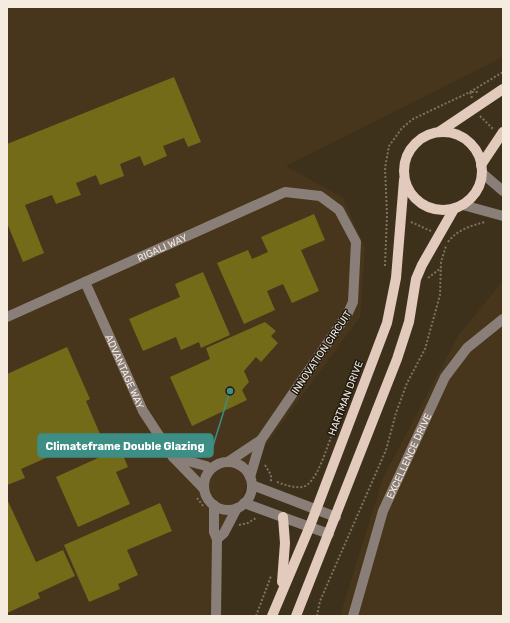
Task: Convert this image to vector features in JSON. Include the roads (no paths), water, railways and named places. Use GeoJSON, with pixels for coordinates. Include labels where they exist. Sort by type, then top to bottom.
{"type":"FeatureCollection","features":[{"type":"Feature","properties":{"kind":"main road"},"geometry":{"type":"LineString","coordinates":[[502,134],[482,169],[479,186],[473,197],[458,207],[441,211],[417,202],[409,192],[404,180],[405,161],[411,148],[421,138],[438,132],[475,106],[503,89]]}},
{"type":"Feature","properties":{"kind":"main road"},"geometry":{"type":"LineString","coordinates":[[438,132],[453,134],[466,140],[474,147],[482,169]]}},
{"type":"Feature","properties":{"kind":"main road","name":"HARTMAN DRIVE"},"geometry":{"type":"LineString","coordinates":[[272,616],[310,526],[387,323],[396,278],[404,180]]}},
{"type":"Feature","properties":{"kind":"main road"},"geometry":{"type":"LineString","coordinates":[[296,616],[397,359],[409,322],[416,279],[438,236],[458,207]]}},
{"type":"Feature","properties":{"kind":"main road"},"geometry":{"type":"LineString","coordinates":[[281,594],[285,543],[283,517]]}},
{"type":"Feature","properties":{"kind":"street"},"geometry":{"type":"LineString","coordinates":[[482,169],[503,191]]}},
{"type":"Feature","properties":{"kind":"street","name":"RIGALI WAY"},"geometry":{"type":"LineString","coordinates":[[7,317],[285,192],[320,196]]}},
{"type":"Feature","properties":{"kind":"street","name":"INNOVATION CIRCUIT"},"geometry":{"type":"LineString","coordinates":[[251,481],[261,440],[348,313],[353,302],[356,242],[339,210],[320,196]]}},
{"type":"Feature","properties":{"kind":"street"},"geometry":{"type":"LineString","coordinates":[[458,207],[503,216]]}},
{"type":"Feature","properties":{"kind":"street","name":"ADVANTAGE WAY"},"geometry":{"type":"LineString","coordinates":[[85,282],[143,411],[173,457],[204,489]]}},
{"type":"Feature","properties":{"kind":"street","name":"EXCELLENCE DRIVE"},"geometry":{"type":"LineString","coordinates":[[353,616],[383,511],[444,377],[467,348],[503,319]]}},
{"type":"Feature","properties":{"kind":"street","name":"INNOVATION CIRCUIT"},"geometry":{"type":"LineString","coordinates":[[228,462],[261,440]]}},
{"type":"Feature","properties":{"kind":"street"},"geometry":{"type":"LineString","coordinates":[[173,457],[206,466],[210,469]]}},
{"type":"Feature","properties":{"kind":"street"},"geometry":{"type":"LineString","coordinates":[[217,539],[224,533],[240,506],[248,498],[251,481],[246,470],[240,465],[228,462],[218,464],[210,469],[204,481],[204,489],[208,498],[214,505],[221,509],[240,506],[283,517],[329,534]]}},
{"type":"Feature","properties":{"kind":"street"},"geometry":{"type":"LineString","coordinates":[[251,481],[336,517]]}},
{"type":"Feature","properties":{"kind":"street"},"geometry":{"type":"LineString","coordinates":[[214,505],[214,532],[217,539],[216,616]]}},
{"type":"Feature","properties":{"kind":"place","name":"Climateframe Double Glazing"},"geometry":{"type":"Point","coordinates":[230,391]}}]}
